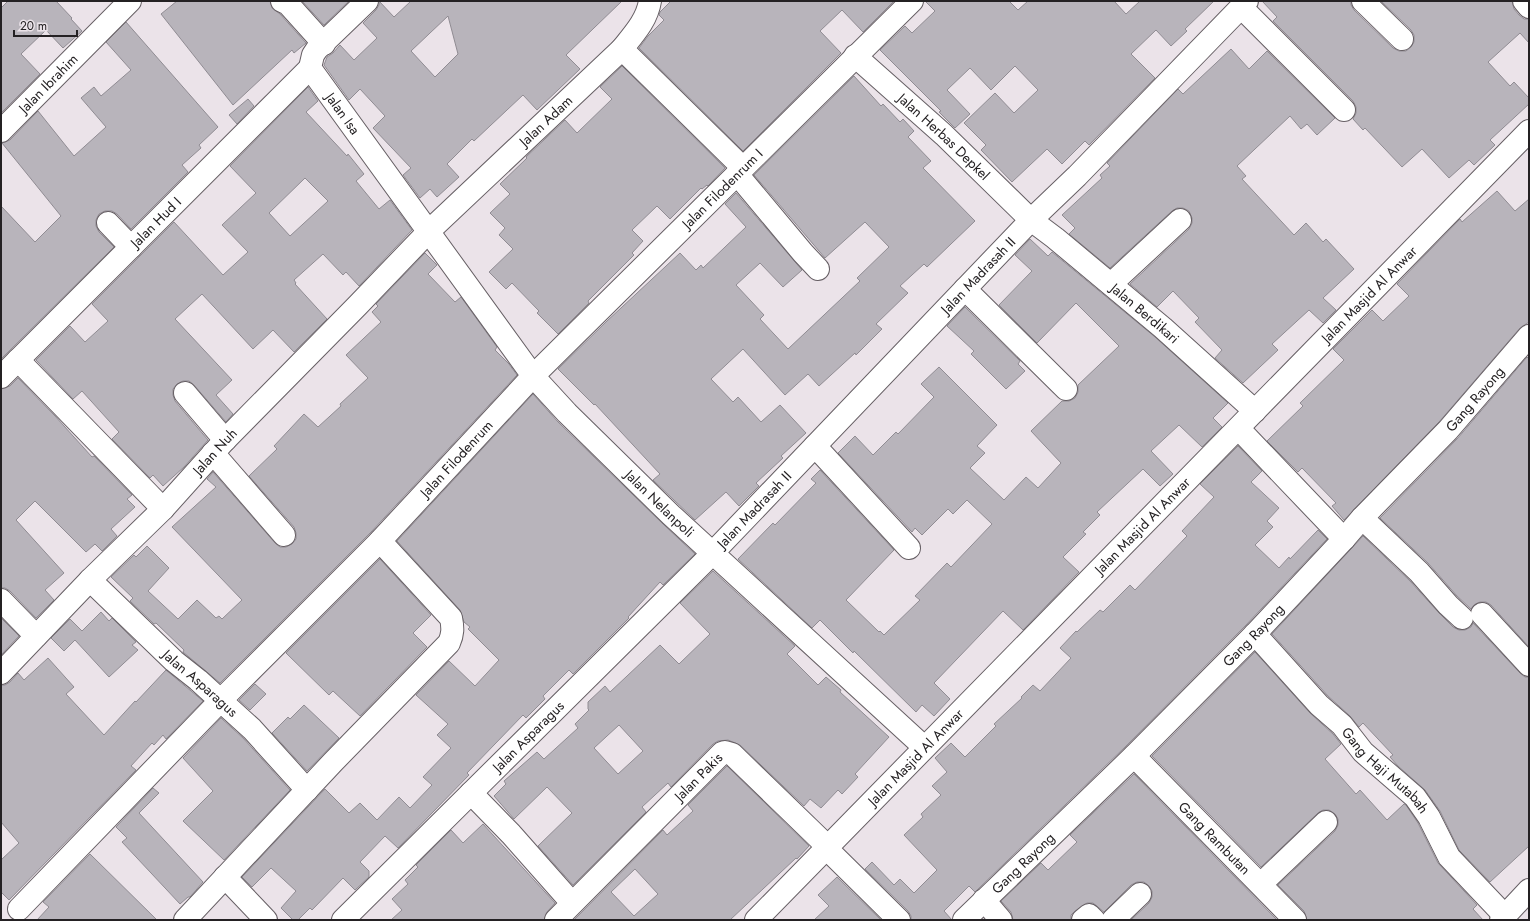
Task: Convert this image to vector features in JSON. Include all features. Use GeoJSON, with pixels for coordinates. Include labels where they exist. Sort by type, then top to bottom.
{"type":"FeatureCollection","features":[{"type":"Feature","properties":{"kind":"street","name":"Jalan Ibrahim"},"geometry":{"type":"LineString","coordinates":[[1,131],[130,1]]}},
{"type":"Feature","properties":{"kind":"street"},"geometry":{"type":"LineString","coordinates":[[268,1],[276,1]]}},
{"type":"Feature","properties":{"kind":"street"},"geometry":{"type":"LineString","coordinates":[[282,1],[288,4],[324,44]]}},
{"type":"Feature","properties":{"kind":"street"},"geometry":{"type":"LineString","coordinates":[[310,68],[317,49],[324,44],[367,1]]}},
{"type":"Feature","properties":{"kind":"street","name":"Jalan Adam"},"geometry":{"type":"LineString","coordinates":[[429,231],[622,49],[644,20],[649,9],[650,1]]}},
{"type":"Feature","properties":{"kind":"street","name":"Jalan Filodenrum I"},"geometry":{"type":"LineString","coordinates":[[534,376],[912,1]]}},
{"type":"Feature","properties":{"kind":"street"},"geometry":{"type":"LineString","coordinates":[[1363,1],[1402,39]]}},
{"type":"Feature","properties":{"kind":"street"},"geometry":{"type":"LineString","coordinates":[[1524,1],[1529,7]]}},
{"type":"Feature","properties":{"kind":"street"},"geometry":{"type":"LineString","coordinates":[[1244,4],[1344,110]]}},
{"type":"Feature","properties":{"kind":"street","name":"Jalan Madrasah II"},"geometry":{"type":"LineString","coordinates":[[713,552],[1031,220],[1077,176],[1244,4]]}},
{"type":"Feature","properties":{"kind":"street"},"geometry":{"type":"LineString","coordinates":[[622,49],[740,171],[803,253],[818,269]]}},
{"type":"Feature","properties":{"kind":"street","name":"Jalan Herbas Depkel"},"geometry":{"type":"LineString","coordinates":[[855,56],[944,135],[1031,220]]}},
{"type":"Feature","properties":{"kind":"street","name":"Jalan Isa"},"geometry":{"type":"LineString","coordinates":[[310,68],[429,231]]}},
{"type":"Feature","properties":{"kind":"street","name":"Jalan Hud I"},"geometry":{"type":"LineString","coordinates":[[1,377],[310,68]]}},
{"type":"Feature","properties":{"kind":"street","name":"Jalan Masjid Al Anwar"},"geometry":{"type":"LineString","coordinates":[[756,920],[1529,131]]}},
{"type":"Feature","properties":{"kind":"street","name":"Jalan Berdikari"},"geometry":{"type":"LineString","coordinates":[[1031,220],[1163,328],[1255,411]]}},
{"type":"Feature","properties":{"kind":"street"},"geometry":{"type":"LineString","coordinates":[[1111,284],[1180,220]]}},
{"type":"Feature","properties":{"kind":"street"},"geometry":{"type":"LineString","coordinates":[[108,223],[131,247]]}},
{"type":"Feature","properties":{"kind":"street","name":"Jalan Nelanpoli"},"geometry":{"type":"LineString","coordinates":[[429,231],[534,376],[567,414],[671,515],[924,747]]}},
{"type":"Feature","properties":{"kind":"street","name":"Jalan Nuh"},"geometry":{"type":"LineString","coordinates":[[1,673],[90,580],[163,509],[219,446],[358,306],[429,231]]}},
{"type":"Feature","properties":{"kind":"street"},"geometry":{"type":"LineString","coordinates":[[965,289],[1066,389]]}},
{"type":"Feature","properties":{"kind":"street","name":"Gang Rayong"},"geometry":{"type":"LineString","coordinates":[[964,920],[1134,756],[1255,634],[1362,518],[1448,430],[1529,336]]}},
{"type":"Feature","properties":{"kind":"street"},"geometry":{"type":"LineString","coordinates":[[18,360],[163,509]]}},
{"type":"Feature","properties":{"kind":"street","name":"Jalan Filodenrum"},"geometry":{"type":"LineString","coordinates":[[19,910],[221,700],[380,541],[534,376]]}},
{"type":"Feature","properties":{"kind":"street"},"geometry":{"type":"LineString","coordinates":[[184,393],[219,446],[284,535]]}},
{"type":"Feature","properties":{"kind":"street"},"geometry":{"type":"LineString","coordinates":[[1239,428],[1344,539]]}},
{"type":"Feature","properties":{"kind":"street"},"geometry":{"type":"LineString","coordinates":[[815,446],[909,548]]}},
{"type":"Feature","properties":{"kind":"street"},"geometry":{"type":"LineString","coordinates":[[1362,518],[1419,572],[1448,605],[1472,616],[1529,665]]}},
{"type":"Feature","properties":{"kind":"street"},"geometry":{"type":"LineString","coordinates":[[185,920],[448,643],[453,635],[451,618],[380,541]]}},
{"type":"Feature","properties":{"kind":"street","name":"Jalan Asparagus"},"geometry":{"type":"LineString","coordinates":[[343,920],[713,552]]}},
{"type":"Feature","properties":{"kind":"street","name":"Jalan Asparagus"},"geometry":{"type":"LineString","coordinates":[[90,580],[174,661],[221,700],[252,729],[307,790]]}},
{"type":"Feature","properties":{"kind":"street"},"geometry":{"type":"LineString","coordinates":[[1,600],[36,636]]}},
{"type":"Feature","properties":{"kind":"street","name":"Gang Haji Mutabah"},"geometry":{"type":"LineString","coordinates":[[1255,634],[1319,705],[1342,725],[1363,752],[1415,797],[1429,817],[1449,857],[1503,918]]}},
{"type":"Feature","properties":{"kind":"street","name":"Jalan Pakis"},"geometry":{"type":"LineString","coordinates":[[556,920],[715,758],[725,752],[735,756],[828,848]]}},
{"type":"Feature","properties":{"kind":"street","name":"Gang Rambutan"},"geometry":{"type":"LineString","coordinates":[[1134,756],[1295,920]]}},
{"type":"Feature","properties":{"kind":"street"},"geometry":{"type":"LineString","coordinates":[[471,793],[511,834],[572,903]]}},
{"type":"Feature","properties":{"kind":"street"},"geometry":{"type":"LineString","coordinates":[[1260,884],[1326,822]]}},
{"type":"Feature","properties":{"kind":"street"},"geometry":{"type":"LineString","coordinates":[[828,848],[899,920]]}},
{"type":"Feature","properties":{"kind":"street"},"geometry":{"type":"LineString","coordinates":[[225,877],[266,920]]}},
{"type":"Feature","properties":{"kind":"street"},"geometry":{"type":"LineString","coordinates":[[1503,918],[1529,890]]}},
{"type":"Feature","properties":{"kind":"street"},"geometry":{"type":"LineString","coordinates":[[1113,920],[1140,894]]}},
{"type":"Feature","properties":{"kind":"street"},"geometry":{"type":"LineString","coordinates":[[984,900],[1001,920]]}},
{"type":"Feature","properties":{"kind":"street"},"geometry":{"type":"LineString","coordinates":[[1083,920],[1089,915],[1094,920]]}},
{"type":"Feature","properties":{"kind":"building"},"geometry":{"type":"Polygon","coordinates":[[[8,1],[56,1],[82,31],[63,48],[46,30],[21,54],[40,74],[1,113],[1,8],[8,1]]]}},
{"type":"Feature","properties":{"kind":"building"},"geometry":{"type":"Polygon","coordinates":[[[177,1],[270,1],[272,8],[280,14],[306,43],[294,53],[292,50],[233,105],[161,14],[177,1]]]}},
{"type":"Feature","properties":{"kind":"building"},"geometry":{"type":"Polygon","coordinates":[[[302,1],[349,1],[324,25],[302,1]]]}},
{"type":"Feature","properties":{"kind":"building"},"geometry":{"type":"Polygon","coordinates":[[[379,1],[394,17],[411,1],[622,1],[566,55],[580,69],[537,110],[523,95],[474,141],[472,139],[447,164],[459,177],[437,197],[430,189],[420,198],[403,175],[411,168],[373,128],[385,116],[360,89],[349,100],[324,65],[327,57],[340,45],[354,60],[377,38],[363,23],[379,5],[379,1]],[[448,16],[411,51],[435,77],[458,54],[448,16]]]}},
{"type":"Feature","properties":{"kind":"building"},"geometry":{"type":"Polygon","coordinates":[[[671,1],[894,1],[863,32],[842,10],[820,31],[841,53],[743,151],[639,48],[648,36],[664,20],[659,15],[660,12],[671,1]]]}},
{"type":"Feature","properties":{"kind":"building"},"geometry":{"type":"Polygon","coordinates":[[[925,1],[1009,1],[1018,10],[1028,1],[1114,1],[1126,14],[1140,1],[1214,1],[1185,29],[1187,31],[1171,46],[1156,30],[1131,54],[1155,78],[1089,145],[1085,141],[1062,164],[1047,149],[1012,182],[981,150],[986,145],[964,123],[995,93],[1014,113],[1038,90],[1015,66],[991,90],[970,68],[947,90],[970,114],[955,128],[939,112],[941,111],[880,50],[905,26],[912,33],[935,11],[925,1]]]}},
{"type":"Feature","properties":{"kind":"building"},"geometry":{"type":"Polygon","coordinates":[[[1262,1],[1351,1],[1351,5],[1354,10],[1393,48],[1399,51],[1406,51],[1414,42],[1414,35],[1411,30],[1381,1],[1512,1],[1514,9],[1519,15],[1524,19],[1529,19],[1529,43],[1520,33],[1488,62],[1510,86],[1514,82],[1529,98],[1529,104],[1490,140],[1495,145],[1474,165],[1469,160],[1449,178],[1422,149],[1402,167],[1365,128],[1363,130],[1353,119],[1356,113],[1356,107],[1353,101],[1273,21],[1277,17],[1262,1]]]}},
{"type":"Feature","properties":{"kind":"building"},"geometry":{"type":"Polygon","coordinates":[[[126,22],[218,127],[199,145],[201,148],[182,165],[188,172],[131,229],[117,214],[112,211],[105,211],[99,214],[96,220],[96,226],[99,232],[114,247],[1,359],[1,206],[35,242],[61,216],[2,143],[10,140],[38,111],[74,156],[106,127],[81,98],[94,87],[101,96],[131,70],[106,42],[126,22]]]}},
{"type":"Feature","properties":{"kind":"building"},"geometry":{"type":"Polygon","coordinates":[[[1231,49],[1249,69],[1267,51],[1335,118],[1317,135],[1307,124],[1301,129],[1290,116],[1237,166],[1246,176],[1242,179],[1294,235],[1306,223],[1323,242],[1326,239],[1354,269],[1323,298],[1336,310],[1323,323],[1309,310],[1272,344],[1278,350],[1243,383],[1215,358],[1222,350],[1195,322],[1199,318],[1173,291],[1157,307],[1130,284],[1189,229],[1192,223],[1192,218],[1189,211],[1183,208],[1177,208],[1172,211],[1110,268],[1069,234],[1075,228],[1062,215],[1102,178],[1100,175],[1110,166],[1107,163],[1178,89],[1183,94],[1231,49]]]}},
{"type":"Feature","properties":{"kind":"building"},"geometry":{"type":"Polygon","coordinates":[[[622,66],[725,168],[708,186],[707,185],[702,189],[701,188],[670,219],[657,206],[632,230],[643,241],[632,253],[634,255],[588,301],[589,303],[558,334],[537,313],[539,311],[512,283],[506,289],[489,272],[513,249],[499,235],[505,228],[490,213],[510,194],[500,184],[565,120],[577,133],[612,99],[600,87],[622,66]]]}},
{"type":"Feature","properties":{"kind":"building"},"geometry":{"type":"Polygon","coordinates":[[[854,76],[881,106],[883,104],[900,122],[903,119],[914,131],[908,137],[931,161],[923,168],[975,221],[927,267],[924,264],[900,286],[908,293],[876,324],[882,329],[856,355],[855,353],[819,386],[808,374],[785,395],[743,349],[711,379],[733,402],[738,397],[761,422],[780,405],[806,433],[781,456],[783,458],[756,483],[759,486],[739,506],[726,492],[695,520],[653,480],[660,474],[595,404],[594,405],[558,369],[680,253],[696,270],[701,265],[703,268],[746,227],[725,204],[736,193],[802,270],[783,287],[760,263],[736,285],[764,315],[760,319],[788,349],[860,281],[857,278],[889,247],[865,222],[825,258],[754,175],[854,76]]]}},
{"type":"Feature","properties":{"kind":"building"},"geometry":{"type":"Polygon","coordinates":[[[308,87],[318,101],[306,112],[347,156],[348,154],[364,174],[356,181],[379,209],[390,200],[412,230],[359,286],[346,272],[343,275],[323,254],[294,280],[296,283],[295,284],[327,319],[294,352],[273,330],[253,349],[202,294],[175,319],[232,380],[216,395],[233,414],[226,422],[189,381],[183,381],[177,384],[173,389],[175,401],[208,440],[184,467],[163,486],[153,475],[150,478],[112,439],[119,432],[82,391],[73,399],[36,360],[70,326],[85,342],[108,321],[92,304],[174,222],[223,275],[248,252],[222,225],[256,193],[230,166],[308,87]],[[305,178],[269,213],[290,236],[328,201],[305,178]]]}},
{"type":"Feature","properties":{"kind":"building"},"geometry":{"type":"Polygon","coordinates":[[[248,99],[254,106],[237,124],[229,115],[248,99]]]}},
{"type":"Feature","properties":{"kind":"building"},"geometry":{"type":"Polygon","coordinates":[[[1497,191],[1515,211],[1529,199],[1529,322],[1520,328],[1439,422],[1344,520],[1332,506],[1336,503],[1302,468],[1298,472],[1267,441],[1303,406],[1300,403],[1344,360],[1333,349],[1372,310],[1383,321],[1409,296],[1397,284],[1460,219],[1462,222],[1497,191]]]}},
{"type":"Feature","properties":{"kind":"building"},"geometry":{"type":"Polygon","coordinates":[[[1030,239],[1048,256],[1052,252],[1155,337],[1228,403],[1213,418],[1222,427],[1202,447],[1179,425],[1151,451],[1173,474],[1160,486],[1143,469],[1097,512],[1100,515],[1083,532],[1086,534],[1063,557],[1079,572],[1023,630],[1003,611],[934,683],[950,699],[934,716],[922,705],[916,712],[820,620],[812,628],[738,559],[773,523],[775,525],[816,483],[811,479],[820,470],[894,550],[846,600],[884,635],[920,600],[915,596],[947,563],[951,567],[992,524],[967,500],[953,514],[948,509],[922,535],[915,528],[912,532],[838,453],[855,436],[873,455],[896,432],[898,434],[934,397],[921,384],[939,367],[997,425],[977,446],[985,453],[970,468],[1004,500],[1026,477],[1038,488],[1061,463],[1031,431],[1062,401],[1069,401],[1075,398],[1078,392],[1078,385],[1119,346],[1076,303],[1037,343],[999,305],[1032,271],[1015,255],[1030,239]]]}},
{"type":"Feature","properties":{"kind":"building"},"geometry":{"type":"Polygon","coordinates":[[[425,253],[437,265],[428,274],[455,302],[461,297],[497,347],[495,350],[509,364],[517,375],[371,532],[220,683],[183,652],[184,650],[156,623],[154,624],[130,601],[133,598],[111,577],[134,555],[136,557],[147,546],[169,568],[148,591],[178,619],[197,600],[216,618],[219,616],[222,619],[242,600],[172,527],[216,487],[207,479],[213,472],[275,543],[280,547],[286,547],[292,544],[296,539],[294,527],[249,476],[277,449],[274,446],[304,414],[318,427],[368,378],[346,355],[381,322],[372,312],[378,306],[376,304],[425,253]]]}},
{"type":"Feature","properties":{"kind":"building"},"geometry":{"type":"Polygon","coordinates":[[[965,307],[1020,361],[1018,364],[1025,371],[1006,389],[971,354],[974,351],[947,326],[965,307]]]}},
{"type":"Feature","properties":{"kind":"building"},"geometry":{"type":"Polygon","coordinates":[[[1527,357],[1529,359],[1529,647],[1491,605],[1486,602],[1480,602],[1474,605],[1471,609],[1457,596],[1428,563],[1380,518],[1457,439],[1527,357]]]}},
{"type":"Feature","properties":{"kind":"building"},"geometry":{"type":"Polygon","coordinates":[[[18,378],[92,457],[94,456],[132,495],[127,499],[135,507],[111,529],[117,536],[102,551],[95,544],[86,552],[35,501],[16,520],[64,573],[45,590],[54,600],[36,618],[10,591],[5,588],[1,588],[1,389],[10,386],[18,378]]]}},
{"type":"Feature","properties":{"kind":"building"},"geometry":{"type":"Polygon","coordinates":[[[533,394],[558,422],[695,554],[663,585],[660,582],[628,617],[629,618],[573,674],[569,670],[543,696],[545,699],[526,718],[523,715],[467,773],[469,775],[398,848],[385,836],[360,862],[369,871],[369,877],[355,890],[343,878],[312,910],[310,908],[298,920],[293,920],[281,908],[296,891],[271,868],[252,887],[242,877],[325,789],[349,813],[360,803],[377,820],[399,797],[410,808],[432,785],[423,777],[451,748],[437,735],[448,724],[416,695],[449,661],[475,686],[499,660],[468,629],[470,627],[464,622],[460,610],[397,541],[533,394]]]}},
{"type":"Feature","properties":{"kind":"building"},"geometry":{"type":"Polygon","coordinates":[[[1238,446],[1262,471],[1251,482],[1279,508],[1267,521],[1273,527],[1255,545],[1279,568],[1289,557],[1290,559],[1318,530],[1327,539],[1246,625],[1125,747],[975,892],[969,886],[944,911],[952,920],[911,920],[911,916],[908,911],[865,869],[872,862],[894,885],[900,879],[914,893],[937,870],[904,835],[923,817],[921,814],[941,795],[932,786],[947,772],[935,758],[951,743],[965,757],[996,726],[994,724],[1022,698],[1021,697],[1033,685],[1040,691],[1071,658],[1060,648],[1076,631],[1077,632],[1100,610],[1103,612],[1130,585],[1135,590],[1187,536],[1182,531],[1214,497],[1200,484],[1238,446]]]}},
{"type":"Feature","properties":{"kind":"building"},"geometry":{"type":"Polygon","coordinates":[[[1363,536],[1410,581],[1453,627],[1459,630],[1465,630],[1471,627],[1473,623],[1520,673],[1525,677],[1529,677],[1529,846],[1490,882],[1459,850],[1440,811],[1425,790],[1398,766],[1390,757],[1393,755],[1363,723],[1359,727],[1350,716],[1328,696],[1272,634],[1363,536]]]}},
{"type":"Feature","properties":{"kind":"building"},"geometry":{"type":"Polygon","coordinates":[[[380,559],[431,615],[413,633],[427,647],[360,716],[333,691],[329,695],[286,653],[380,559]]]}},
{"type":"Feature","properties":{"kind":"building"},"geometry":{"type":"Polygon","coordinates":[[[713,571],[795,646],[787,654],[818,685],[826,677],[841,690],[840,692],[889,737],[855,774],[858,777],[842,794],[838,790],[821,808],[810,799],[804,806],[740,745],[728,740],[718,741],[713,744],[671,787],[668,783],[642,807],[646,812],[573,885],[538,846],[572,813],[547,787],[514,819],[494,796],[506,784],[504,781],[537,752],[544,759],[578,728],[575,724],[589,710],[588,702],[605,686],[610,692],[660,645],[679,664],[710,634],[680,603],[713,571]],[[619,725],[594,748],[618,774],[643,751],[619,725]]]}},
{"type":"Feature","properties":{"kind":"building"},"geometry":{"type":"Polygon","coordinates":[[[101,612],[109,621],[112,618],[136,642],[132,645],[138,650],[109,677],[75,640],[64,651],[51,638],[70,619],[82,631],[101,612]]]}},
{"type":"Feature","properties":{"kind":"building"},"geometry":{"type":"Polygon","coordinates":[[[1,618],[19,636],[1,655],[1,618]]]}},
{"type":"Feature","properties":{"kind":"building"},"geometry":{"type":"Polygon","coordinates":[[[1255,652],[1310,713],[1333,734],[1341,744],[1325,759],[1356,794],[1360,790],[1387,820],[1404,804],[1406,805],[1418,823],[1438,863],[1477,905],[1473,909],[1483,920],[1307,920],[1304,911],[1278,885],[1335,831],[1338,825],[1338,819],[1335,814],[1329,810],[1323,810],[1318,813],[1261,867],[1152,756],[1255,652]]]}},
{"type":"Feature","properties":{"kind":"building"},"geometry":{"type":"Polygon","coordinates":[[[48,658],[74,687],[66,694],[104,735],[166,670],[203,701],[166,739],[163,735],[154,745],[152,743],[131,766],[136,770],[9,900],[1,892],[1,860],[19,843],[1,822],[1,685],[5,685],[10,682],[18,673],[24,680],[48,658]]]}},
{"type":"Feature","properties":{"kind":"building"},"geometry":{"type":"Polygon","coordinates":[[[255,684],[266,694],[250,710],[239,700],[255,684]]]}},
{"type":"Feature","properties":{"kind":"building"},"geometry":{"type":"Polygon","coordinates":[[[304,705],[339,738],[307,771],[272,733],[288,717],[290,719],[304,705]]]}},
{"type":"Feature","properties":{"kind":"building"},"geometry":{"type":"Polygon","coordinates":[[[221,718],[243,738],[290,790],[224,860],[183,821],[213,791],[183,758],[221,718]]]}},
{"type":"Feature","properties":{"kind":"building"},"geometry":{"type":"Polygon","coordinates":[[[727,766],[809,846],[797,859],[796,858],[730,920],[574,920],[663,830],[667,835],[693,811],[688,805],[727,766]],[[635,869],[611,892],[634,916],[658,894],[635,869]]]}},
{"type":"Feature","properties":{"kind":"building"},"geometry":{"type":"Polygon","coordinates":[[[1134,774],[1277,920],[1131,920],[1149,903],[1152,897],[1152,891],[1149,886],[1144,882],[1137,882],[1131,885],[1104,912],[1093,903],[1087,903],[1071,915],[1071,920],[1013,920],[1011,912],[1001,901],[1041,863],[1048,870],[1077,842],[1070,835],[1134,774]]]}},
{"type":"Feature","properties":{"kind":"building"},"geometry":{"type":"Polygon","coordinates":[[[153,788],[159,793],[139,813],[203,882],[190,897],[180,904],[122,842],[127,838],[116,827],[153,788]]]}},
{"type":"Feature","properties":{"kind":"building"},"geometry":{"type":"Polygon","coordinates":[[[483,824],[555,903],[547,912],[544,920],[391,920],[402,910],[392,899],[408,884],[405,880],[418,867],[416,865],[451,830],[463,843],[483,824]]]}},
{"type":"Feature","properties":{"kind":"building"},"geometry":{"type":"Polygon","coordinates":[[[90,854],[157,920],[37,920],[49,907],[43,902],[90,854]]]}},
{"type":"Feature","properties":{"kind":"building"},"geometry":{"type":"Polygon","coordinates":[[[837,877],[881,920],[814,920],[829,906],[818,895],[837,877]]]}}]}
